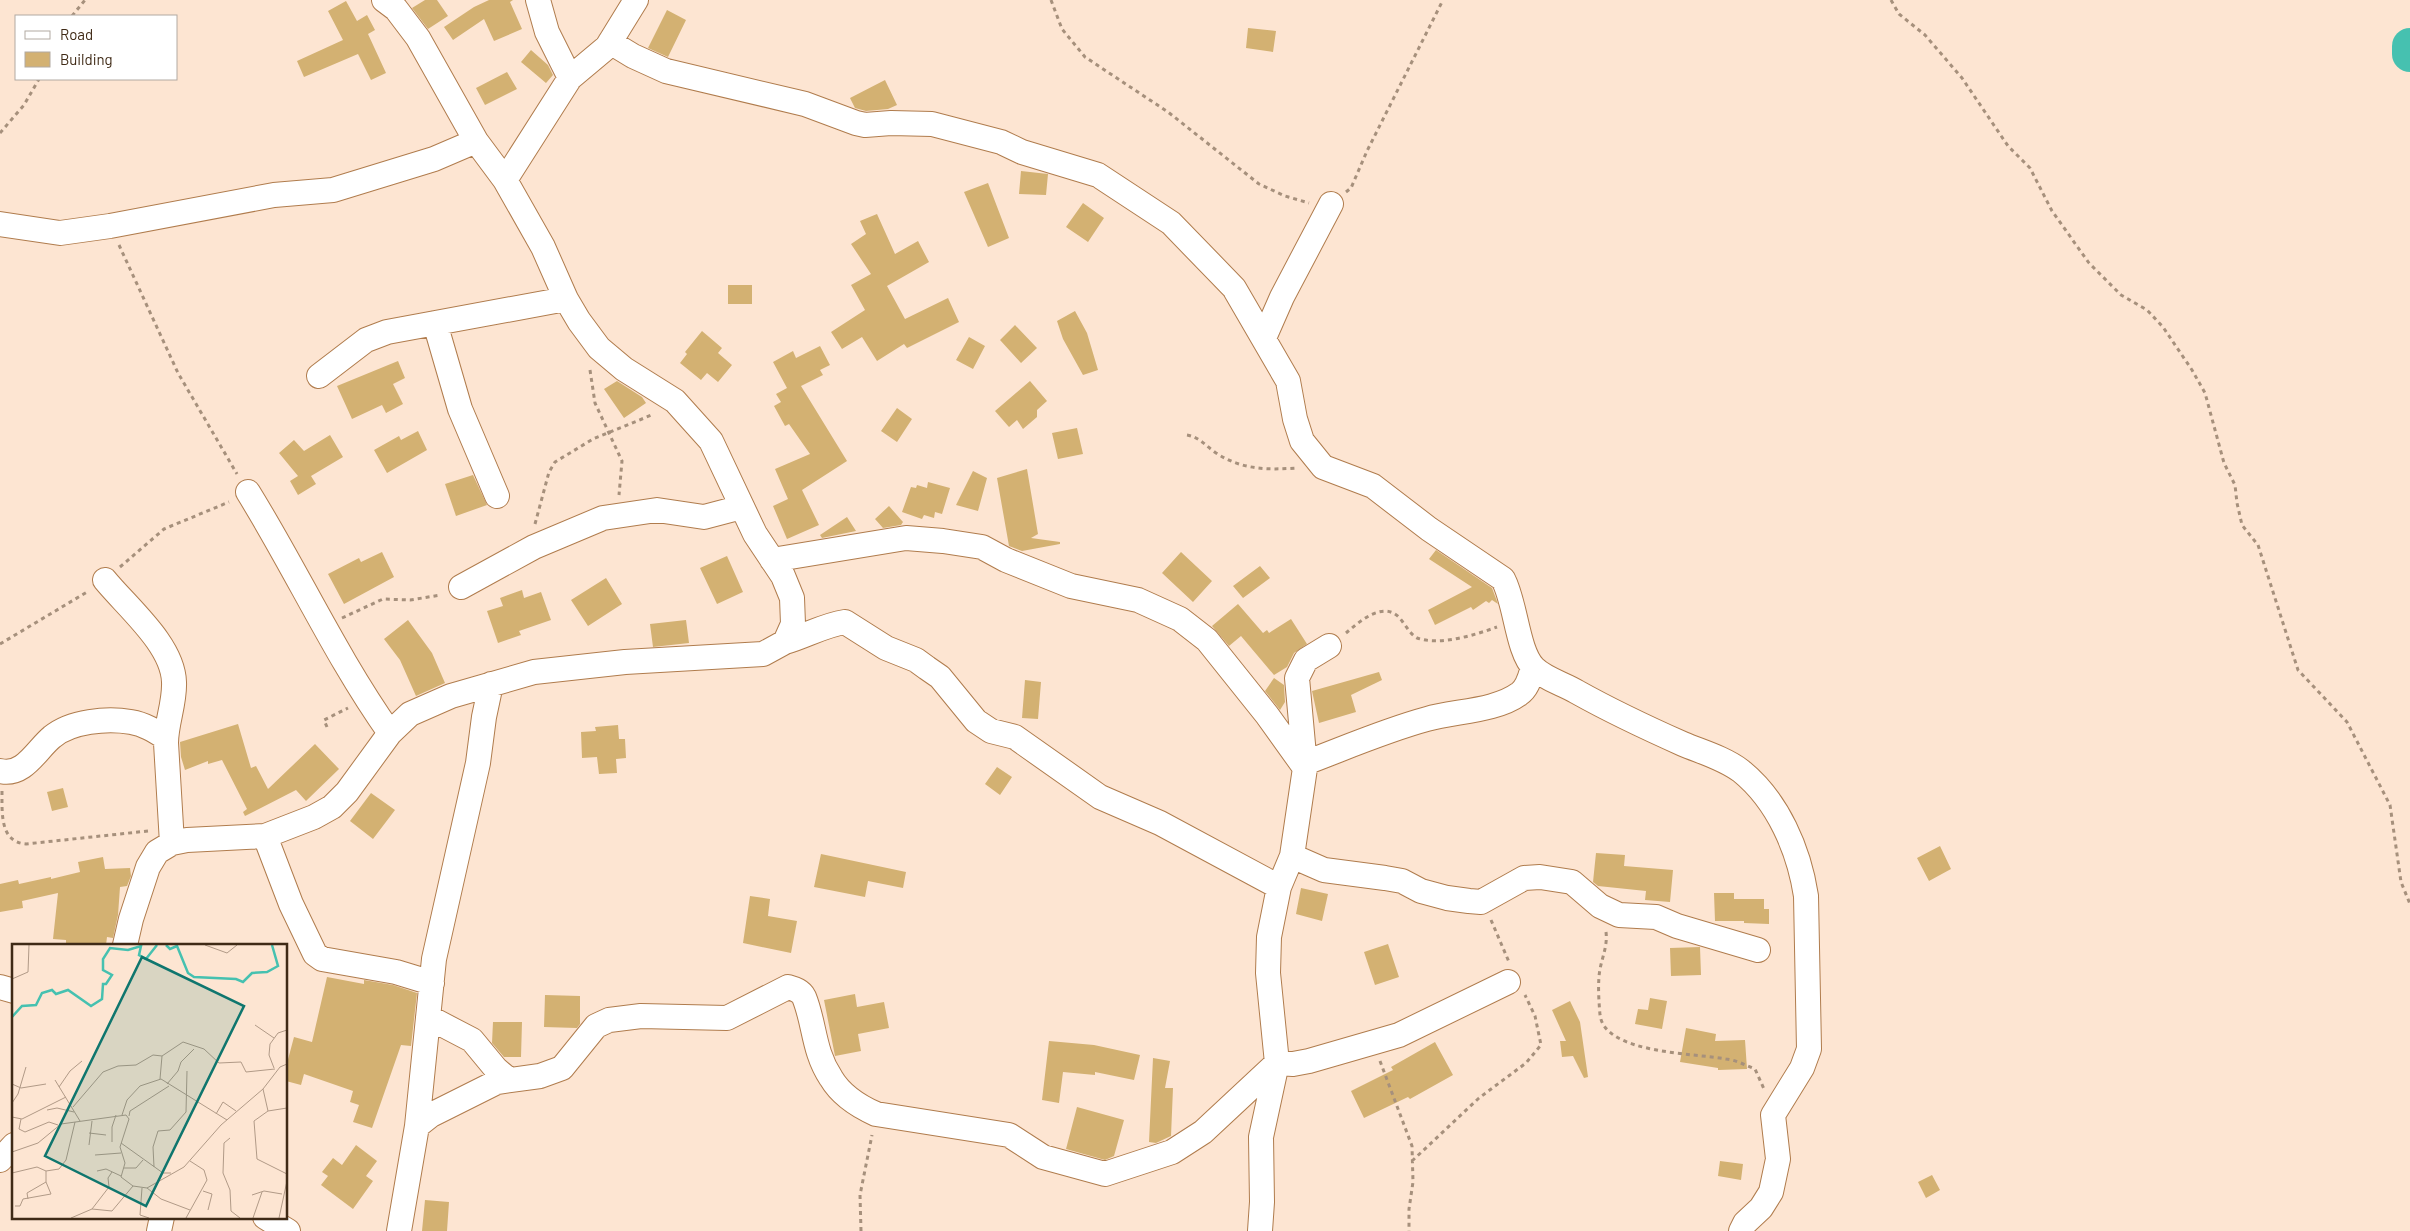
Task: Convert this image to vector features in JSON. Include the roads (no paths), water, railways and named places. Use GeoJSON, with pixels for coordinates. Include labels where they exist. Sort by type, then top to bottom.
{"type":"FeatureCollection","features":[{"type":"Feature","properties":{"kind":"street"},"geometry":{"type":"LineString","coordinates":[[384,0],[396,9],[418,38],[476,141],[505,180],[543,247],[566,299],[579,321],[600,348],[624,369],[675,401],[711,441],[742,507],[783,576],[792,598],[793,624],[785,642]]}},
{"type":"Feature","properties":{"kind":"street"},"geometry":{"type":"LineString","coordinates":[[538,0],[547,32],[570,78]]}},
{"type":"Feature","properties":{"kind":"street"},"geometry":{"type":"LineString","coordinates":[[505,180],[570,78],[610,42],[626,6]]}},
{"type":"Feature","properties":{"kind":"street"},"geometry":{"type":"LineString","coordinates":[[610,42],[633,56],[666,70],[805,104],[856,123],[932,124],[1001,142],[1022,152],[1098,174],[1171,223],[1234,288],[1288,380],[1295,419],[1302,441],[1323,467],[1373,486],[1459,551],[1503,579],[1510,591],[1521,642],[1533,667],[1608,710],[1720,758],[1741,771],[1778,812],[1803,875],[1806,896],[1809,1049],[1802,1068],[1773,1115],[1778,1159],[1771,1192],[1761,1208],[1745,1223],[1741,1231]]}},
{"type":"Feature","properties":{"kind":"street"},"geometry":{"type":"LineString","coordinates":[[0,224],[60,233],[110,226],[274,195],[333,190],[434,160],[476,141]]}},
{"type":"Feature","properties":{"kind":"street"},"geometry":{"type":"LineString","coordinates":[[1264,338],[1282,297],[1331,204]]}},
{"type":"Feature","properties":{"kind":"street"},"geometry":{"type":"LineString","coordinates":[[319,376],[366,340],[387,332],[566,299]]}},
{"type":"Feature","properties":{"kind":"street"},"geometry":{"type":"LineString","coordinates":[[435,324],[460,409],[497,496]]}},
{"type":"Feature","properties":{"kind":"street"},"geometry":{"type":"LineString","coordinates":[[248,492],[277,539],[368,701],[390,733]]}},
{"type":"Feature","properties":{"kind":"street"},"geometry":{"type":"LineString","coordinates":[[461,587],[534,547],[604,518],[657,510],[704,517],[742,507]]}},
{"type":"Feature","properties":{"kind":"street"},"geometry":{"type":"LineString","coordinates":[[772,560],[906,538],[943,541],[982,547],[1006,560],[1071,586],[1138,600],[1180,619],[1207,640],[1268,715],[1305,765]]}},
{"type":"Feature","properties":{"kind":"street"},"geometry":{"type":"LineString","coordinates":[[105,580],[162,646],[171,665],[174,681],[166,738],[172,836],[157,852],[148,867],[131,919],[125,944]]}},
{"type":"Feature","properties":{"kind":"street"},"geometry":{"type":"LineString","coordinates":[[172,836],[187,840],[265,836],[314,817],[332,807],[347,792],[390,733],[410,714],[451,696],[534,672],[625,662],[763,654],[785,642],[831,624],[845,622],[886,648],[916,660],[940,677],[976,721],[991,731],[1014,737],[1100,796],[1160,823],[1279,888]]}},
{"type":"Feature","properties":{"kind":"street"},"geometry":{"type":"LineString","coordinates":[[1260,1231],[1262,1202],[1261,1137],[1277,1063],[1268,973],[1269,937],[1279,888],[1292,856],[1305,765],[1297,678],[1306,660],[1329,646]]}},
{"type":"Feature","properties":{"kind":"street"},"geometry":{"type":"LineString","coordinates":[[1305,765],[1427,719],[1488,707],[1519,694],[1528,684],[1533,667]]}},
{"type":"Feature","properties":{"kind":"street"},"geometry":{"type":"LineString","coordinates":[[399,1231],[417,1126],[434,960],[478,763],[484,717],[491,684]]}},
{"type":"Feature","properties":{"kind":"street"},"geometry":{"type":"LineString","coordinates":[[1,772],[7,773],[22,766],[34,757],[52,737],[60,732],[89,723],[131,722],[146,726],[166,738]]}},
{"type":"Feature","properties":{"kind":"street"},"geometry":{"type":"LineString","coordinates":[[265,836],[290,904],[315,954],[322,958],[396,972],[432,983]]}},
{"type":"Feature","properties":{"kind":"street"},"geometry":{"type":"LineString","coordinates":[[1292,856],[1324,870],[1402,881],[1421,891],[1447,898],[1481,902],[1524,878],[1540,876],[1572,882],[1606,909],[1619,915],[1656,917],[1677,926],[1758,950]]}},
{"type":"Feature","properties":{"kind":"street"},"geometry":{"type":"LineString","coordinates":[[417,1126],[431,1115],[497,1082],[540,1076],[562,1068],[596,1026],[609,1020],[641,1016],[727,1018],[788,987],[796,989],[803,996],[816,1047],[832,1080],[856,1105],[876,1114],[1009,1136],[1043,1157],[1105,1174],[1172,1152],[1203,1132],[1277,1063],[1293,1064],[1309,1061],[1399,1035],[1514,980]]}},
{"type":"Feature","properties":{"kind":"street"},"geometry":{"type":"LineString","coordinates":[[428,1017],[472,1040],[496,1069],[509,1080]]}},
{"type":"Feature","properties":{"kind":"street"},"geometry":{"type":"LineString","coordinates":[[0,1160],[12,1148]]}},
{"type":"Feature","properties":{"kind":"street"},"geometry":{"type":"LineString","coordinates":[[159,1231],[162,1218]]}},
{"type":"Feature","properties":{"kind":"street"},"geometry":{"type":"LineString","coordinates":[[267,1218],[288,1231]]}},
{"type":"Feature","properties":{"kind":"waterway"},"geometry":{"type":"LineString","coordinates":[[2410,46],[2410,54]]}}]}
